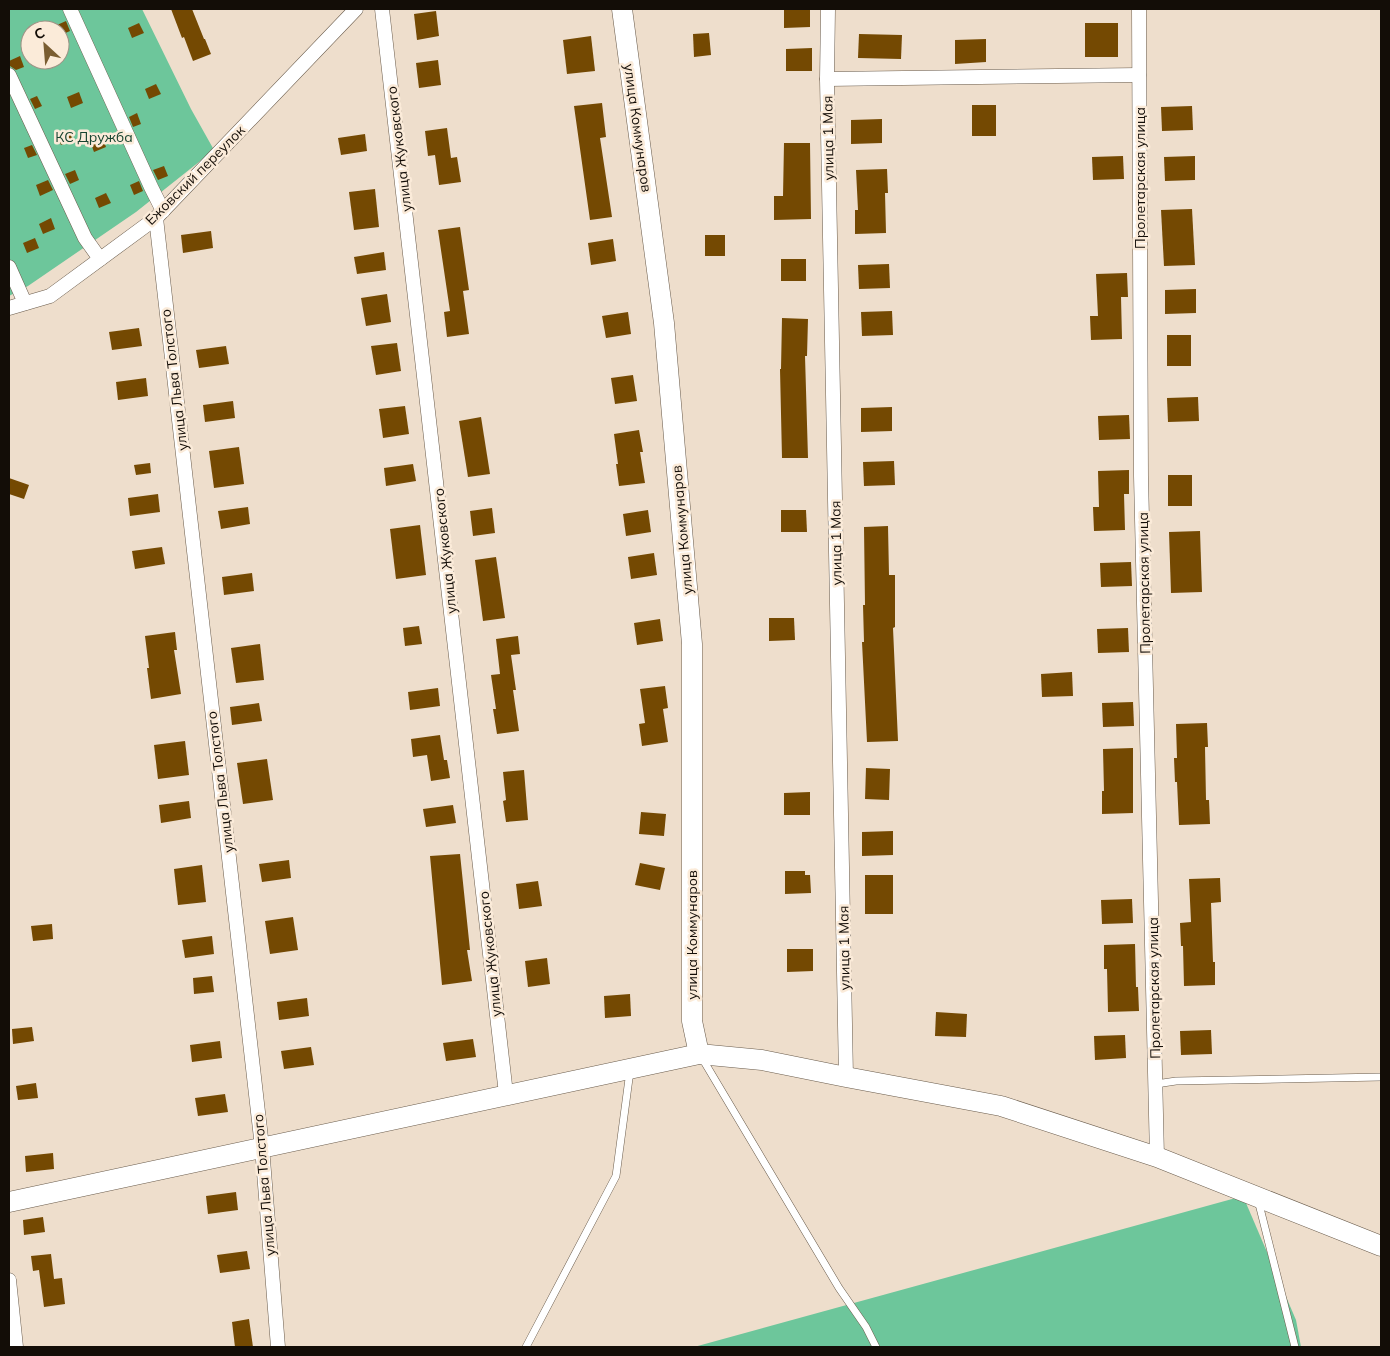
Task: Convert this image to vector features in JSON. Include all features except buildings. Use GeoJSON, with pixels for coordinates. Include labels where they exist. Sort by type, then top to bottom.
{"type":"FeatureCollection","features":[{"type":"Feature","properties":{"kind":"main road","name":"улица Коммунаров"},"geometry":{"type":"LineString","coordinates":[[622,9],[664,323],[692,644],[692,1021],[699,1054]]}},
{"type":"Feature","properties":{"kind":"main road"},"geometry":{"type":"LineString","coordinates":[[9,1202],[699,1054],[762,1060],[846,1078],[1001,1106],[1157,1157],[1381,1246]]}},
{"type":"Feature","properties":{"kind":"street"},"geometry":{"type":"LineString","coordinates":[[70,9],[147,179],[160,214]]}},
{"type":"Feature","properties":{"kind":"street","name":"Ежовский переулок"},"geometry":{"type":"LineString","coordinates":[[9,308],[50,296],[160,214],[356,9]]}},
{"type":"Feature","properties":{"kind":"street","name":"улица Жуковского"},"geometry":{"type":"LineString","coordinates":[[382,9],[506,1094]]}},
{"type":"Feature","properties":{"kind":"street","name":"улица 1 Мая"},"geometry":{"type":"LineString","coordinates":[[828,9],[827,79],[846,1078]]}},
{"type":"Feature","properties":{"kind":"street","name":"Пролетарская улица"},"geometry":{"type":"LineString","coordinates":[[1139,9],[1142,476],[1157,1157]]}},
{"type":"Feature","properties":{"kind":"street"},"geometry":{"type":"LineString","coordinates":[[9,75],[85,238],[100,259]]}},
{"type":"Feature","properties":{"kind":"street"},"geometry":{"type":"LineString","coordinates":[[827,79],[1139,76]]}},
{"type":"Feature","properties":{"kind":"street","name":"улица Льва Толстого"},"geometry":{"type":"LineString","coordinates":[[160,214],[262,1147],[278,1347]]}},
{"type":"Feature","properties":{"kind":"street"},"geometry":{"type":"LineString","coordinates":[[9,267],[25,303]]}},
{"type":"Feature","properties":{"kind":"street"},"geometry":{"type":"LineString","coordinates":[[9,1280],[16,1347]]}},
{"type":"Feature","properties":{"kind":"lane"},"geometry":{"type":"LineString","coordinates":[[699,1054],[839,1288],[866,1327],[876,1347]]}},
{"type":"Feature","properties":{"kind":"lane"},"geometry":{"type":"LineString","coordinates":[[526,1347],[616,1176],[630,1068]]}},
{"type":"Feature","properties":{"kind":"lane"},"geometry":{"type":"LineString","coordinates":[[1156,1084],[1176,1081],[1381,1077]]}},
{"type":"Feature","properties":{"kind":"lane"},"geometry":{"type":"LineString","coordinates":[[1257,1197],[1295,1347]]}},
{"type":"Feature","properties":{"kind":"green space","name":"КС Дружба"},"geometry":{"type":"Polygon","coordinates":[[[9,9],[142,9],[191,109],[214,150],[136,212],[28,286],[9,296],[9,9]]]}},
{"type":"Feature","properties":{"kind":"green space"},"geometry":{"type":"Polygon","coordinates":[[[1243,1196],[1296,1320],[1301,1347],[694,1347],[1243,1196]]]}}]}
